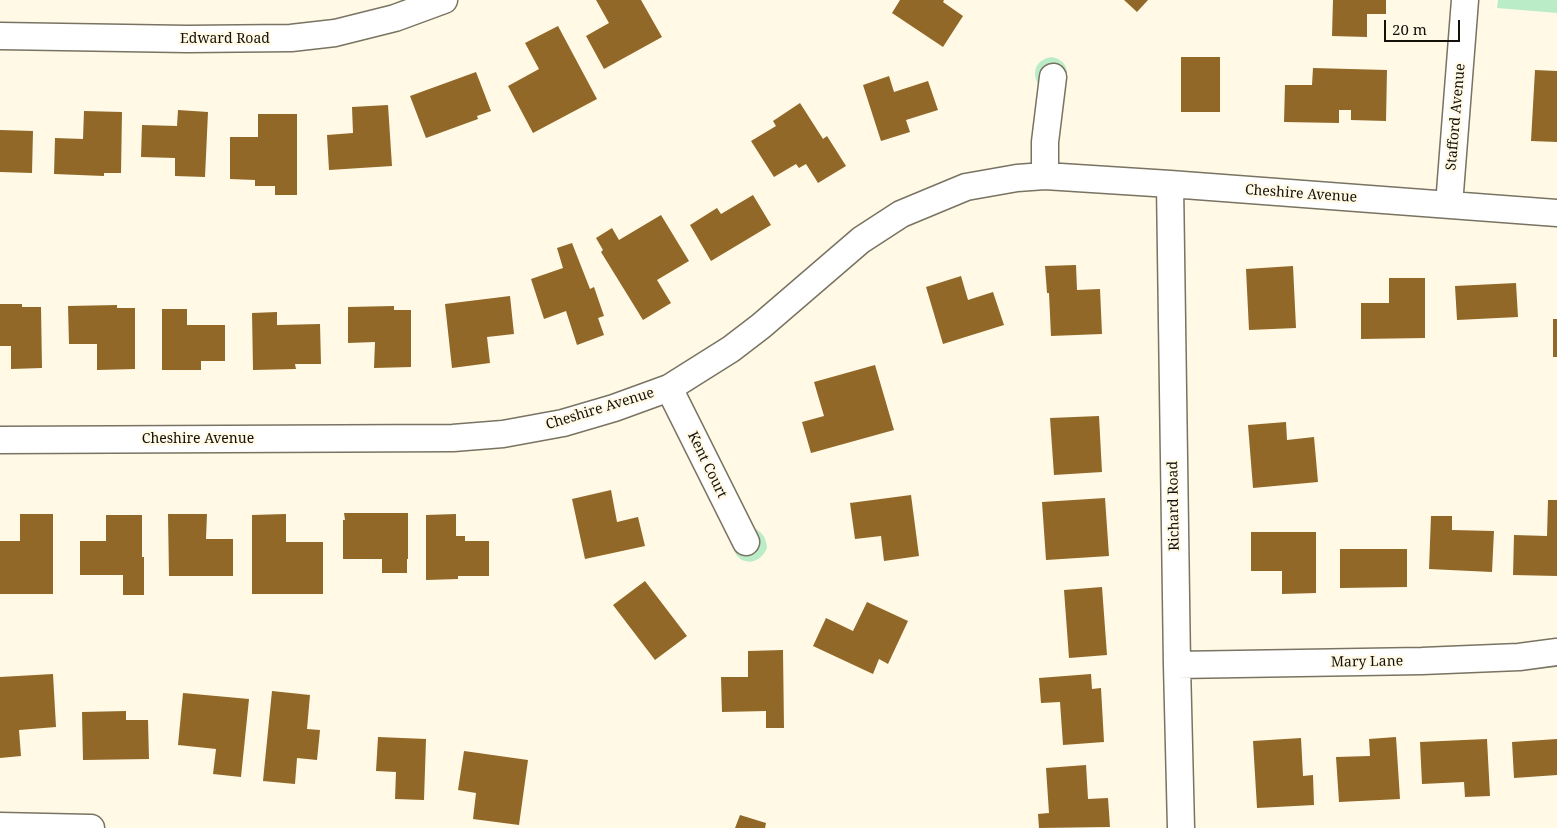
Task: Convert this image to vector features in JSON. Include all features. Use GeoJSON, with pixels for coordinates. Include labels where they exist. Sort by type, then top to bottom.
{"type":"FeatureCollection","features":[{"type":"Feature","properties":{"kind":"street","name":"Edward Road"},"geometry":{"type":"LineString","coordinates":[[0,36],[187,39],[291,38],[335,33],[396,18],[444,0]]}},
{"type":"Feature","properties":{"kind":"street","name":"Stafford Avenue"},"geometry":{"type":"LineString","coordinates":[[1449,204],[1465,0]]}},
{"type":"Feature","properties":{"kind":"street"},"geometry":{"type":"LineString","coordinates":[[1045,176],[1045,142],[1053,77]]}},
{"type":"Feature","properties":{"kind":"street","name":"Cheshire Avenue"},"geometry":{"type":"LineString","coordinates":[[0,440],[453,438],[503,434],[563,422],[614,408],[669,388],[731,349],[761,326],[861,240],[902,214],[966,187],[1017,178],[1045,176],[1170,184],[1557,213]]}},
{"type":"Feature","properties":{"kind":"street","name":"Richard Road"},"geometry":{"type":"LineString","coordinates":[[1170,184],[1181,828]]}},
{"type":"Feature","properties":{"kind":"street","name":"Kent Court"},"geometry":{"type":"LineString","coordinates":[[669,388],[746,542]]}},
{"type":"Feature","properties":{"kind":"street","name":"Mary Lane"},"geometry":{"type":"LineString","coordinates":[[1177,665],[1519,658],[1557,652]]}},
{"type":"Feature","properties":{"kind":"street"},"geometry":{"type":"LineString","coordinates":[[0,826],[91,828]]}},
{"type":"Feature","properties":{"kind":"green space"},"geometry":{"type":"Polygon","coordinates":[[[1498,0],[1557,0],[1557,13],[1497,8],[1498,0]]]}},
{"type":"Feature","properties":{"kind":"green space"},"geometry":{"type":"Polygon","coordinates":[[[1051,57],[1060,60],[1066,67],[1067,75],[1064,85],[1039,86],[1035,76],[1036,68],[1041,61],[1051,57]]]}},
{"type":"Feature","properties":{"kind":"green space"},"geometry":{"type":"Polygon","coordinates":[[[750,527],[762,534],[767,548],[758,559],[746,561],[736,554],[733,540],[750,527]]]}},
{"type":"Feature","properties":{"kind":"building"},"geometry":{"type":"Polygon","coordinates":[[[596,0],[641,0],[662,37],[604,69],[586,36],[609,23],[596,0]]]}},
{"type":"Feature","properties":{"kind":"building"},"geometry":{"type":"Polygon","coordinates":[[[900,0],[944,0],[943,2],[963,16],[943,47],[892,13],[900,0]]]}},
{"type":"Feature","properties":{"kind":"building"},"geometry":{"type":"Polygon","coordinates":[[[1124,0],[1148,0],[1137,12],[1124,0]]]}},
{"type":"Feature","properties":{"kind":"building"},"geometry":{"type":"Polygon","coordinates":[[[1333,0],[1386,0],[1386,14],[1367,14],[1367,37],[1332,36],[1333,0]]]}},
{"type":"Feature","properties":{"kind":"building"},"geometry":{"type":"Polygon","coordinates":[[[558,26],[597,99],[533,133],[508,86],[539,69],[525,43],[558,26]]]}},
{"type":"Feature","properties":{"kind":"building"},"geometry":{"type":"Polygon","coordinates":[[[1181,57],[1220,57],[1220,112],[1181,112],[1181,57]]]}},
{"type":"Feature","properties":{"kind":"building"},"geometry":{"type":"Polygon","coordinates":[[[1313,68],[1387,70],[1386,121],[1351,120],[1351,110],[1339,110],[1339,123],[1284,122],[1285,85],[1312,85],[1313,68]]]}},
{"type":"Feature","properties":{"kind":"building"},"geometry":{"type":"Polygon","coordinates":[[[1535,70],[1557,71],[1557,142],[1531,141],[1535,70]]]}},
{"type":"Feature","properties":{"kind":"building"},"geometry":{"type":"Polygon","coordinates":[[[476,72],[491,111],[477,116],[478,119],[426,138],[410,96],[476,72]]]}},
{"type":"Feature","properties":{"kind":"building"},"geometry":{"type":"Polygon","coordinates":[[[889,76],[894,92],[928,81],[938,110],[906,120],[910,132],[881,141],[863,85],[889,76]]]}},
{"type":"Feature","properties":{"kind":"building"},"geometry":{"type":"Polygon","coordinates":[[[800,103],[823,139],[827,136],[846,166],[818,183],[806,164],[799,168],[796,164],[774,177],[751,141],[776,126],[773,121],[800,103]]]}},
{"type":"Feature","properties":{"kind":"building"},"geometry":{"type":"Polygon","coordinates":[[[388,105],[392,166],[329,170],[327,135],[353,133],[352,107],[388,105]]]}},
{"type":"Feature","properties":{"kind":"building"},"geometry":{"type":"Polygon","coordinates":[[[178,110],[208,112],[205,177],[175,176],[175,158],[141,157],[142,125],[177,126],[178,110]]]}},
{"type":"Feature","properties":{"kind":"building"},"geometry":{"type":"Polygon","coordinates":[[[84,111],[122,112],[121,173],[104,173],[104,176],[54,174],[55,138],[83,139],[84,111]]]}},
{"type":"Feature","properties":{"kind":"building"},"geometry":{"type":"Polygon","coordinates":[[[258,114],[297,114],[297,195],[275,195],[275,186],[255,186],[255,180],[230,179],[230,137],[258,137],[258,114]]]}},
{"type":"Feature","properties":{"kind":"building"},"geometry":{"type":"Polygon","coordinates":[[[0,130],[33,131],[32,173],[0,172],[0,130]]]}},
{"type":"Feature","properties":{"kind":"building"},"geometry":{"type":"Polygon","coordinates":[[[753,195],[771,225],[711,261],[690,225],[717,208],[721,214],[753,195]]]}},
{"type":"Feature","properties":{"kind":"building"},"geometry":{"type":"Polygon","coordinates":[[[661,215],[689,261],[657,280],[671,303],[643,320],[601,252],[603,250],[596,238],[612,228],[619,240],[661,215]]]}},
{"type":"Feature","properties":{"kind":"building"},"geometry":{"type":"Polygon","coordinates":[[[572,243],[590,289],[594,287],[604,316],[598,318],[604,335],[577,345],[566,311],[544,319],[531,279],[563,268],[557,248],[572,243]]]}},
{"type":"Feature","properties":{"kind":"building"},"geometry":{"type":"Polygon","coordinates":[[[1076,265],[1077,290],[1100,289],[1102,334],[1051,336],[1049,293],[1047,293],[1045,266],[1076,265]]]}},
{"type":"Feature","properties":{"kind":"building"},"geometry":{"type":"Polygon","coordinates":[[[1293,266],[1296,328],[1249,330],[1246,269],[1293,266]]]}},
{"type":"Feature","properties":{"kind":"building"},"geometry":{"type":"Polygon","coordinates":[[[961,276],[968,300],[993,292],[1004,325],[943,344],[926,287],[961,276]]]}},
{"type":"Feature","properties":{"kind":"building"},"geometry":{"type":"Polygon","coordinates":[[[1389,278],[1425,278],[1425,338],[1361,339],[1361,303],[1389,303],[1389,278]]]}},
{"type":"Feature","properties":{"kind":"building"},"geometry":{"type":"Polygon","coordinates":[[[1516,283],[1518,317],[1457,320],[1455,286],[1516,283]]]}},
{"type":"Feature","properties":{"kind":"building"},"geometry":{"type":"Polygon","coordinates":[[[510,296],[514,334],[487,337],[490,363],[452,368],[445,304],[510,296]]]}},
{"type":"Feature","properties":{"kind":"building"},"geometry":{"type":"Polygon","coordinates":[[[0,304],[22,304],[22,307],[41,307],[42,368],[11,369],[11,346],[0,346],[0,304]]]}},
{"type":"Feature","properties":{"kind":"building"},"geometry":{"type":"Polygon","coordinates":[[[117,305],[117,308],[135,308],[135,369],[97,370],[97,344],[69,344],[68,306],[117,305]]]}},
{"type":"Feature","properties":{"kind":"building"},"geometry":{"type":"Polygon","coordinates":[[[394,306],[394,310],[411,310],[411,367],[374,368],[375,342],[348,343],[348,307],[394,306]]]}},
{"type":"Feature","properties":{"kind":"building"},"geometry":{"type":"Polygon","coordinates":[[[162,309],[187,309],[187,325],[225,325],[225,361],[201,361],[201,370],[162,370],[162,309]]]}},
{"type":"Feature","properties":{"kind":"building"},"geometry":{"type":"Polygon","coordinates":[[[277,312],[277,325],[320,324],[321,364],[295,364],[296,369],[253,370],[252,313],[277,312]]]}},
{"type":"Feature","properties":{"kind":"building"},"geometry":{"type":"Polygon","coordinates":[[[1553,319],[1557,319],[1557,357],[1553,357],[1553,319]]]}},
{"type":"Feature","properties":{"kind":"building"},"geometry":{"type":"Polygon","coordinates":[[[875,365],[894,430],[811,453],[802,422],[824,416],[814,382],[875,365]]]}},
{"type":"Feature","properties":{"kind":"building"},"geometry":{"type":"Polygon","coordinates":[[[1099,416],[1102,472],[1054,475],[1050,418],[1099,416]]]}},
{"type":"Feature","properties":{"kind":"building"},"geometry":{"type":"Polygon","coordinates":[[[1286,422],[1287,440],[1314,437],[1318,482],[1253,488],[1248,425],[1286,422]]]}},
{"type":"Feature","properties":{"kind":"building"},"geometry":{"type":"Polygon","coordinates":[[[611,490],[617,522],[638,517],[645,546],[585,559],[572,499],[611,490]]]}},
{"type":"Feature","properties":{"kind":"building"},"geometry":{"type":"Polygon","coordinates":[[[911,495],[919,556],[884,561],[881,536],[855,539],[850,503],[911,495]]]}},
{"type":"Feature","properties":{"kind":"building"},"geometry":{"type":"Polygon","coordinates":[[[1105,498],[1109,556],[1046,560],[1042,502],[1105,498]]]}},
{"type":"Feature","properties":{"kind":"building"},"geometry":{"type":"Polygon","coordinates":[[[1548,500],[1557,500],[1557,576],[1513,575],[1514,535],[1547,536],[1548,500]]]}},
{"type":"Feature","properties":{"kind":"building"},"geometry":{"type":"Polygon","coordinates":[[[344,513],[408,513],[407,573],[382,573],[382,559],[343,559],[344,513]]]}},
{"type":"Feature","properties":{"kind":"building"},"geometry":{"type":"Polygon","coordinates":[[[20,514],[53,514],[53,594],[0,594],[0,541],[20,541],[20,514]]]}},
{"type":"Feature","properties":{"kind":"building"},"geometry":{"type":"Polygon","coordinates":[[[168,514],[207,514],[206,539],[233,539],[233,576],[169,576],[168,514]]]}},
{"type":"Feature","properties":{"kind":"building"},"geometry":{"type":"Polygon","coordinates":[[[286,514],[286,542],[323,542],[323,594],[252,594],[252,515],[286,514]]]}},
{"type":"Feature","properties":{"kind":"building"},"geometry":{"type":"Polygon","coordinates":[[[456,514],[456,536],[465,536],[465,541],[489,541],[489,576],[458,576],[458,579],[426,580],[426,515],[456,514]]]}},
{"type":"Feature","properties":{"kind":"building"},"geometry":{"type":"Polygon","coordinates":[[[106,515],[142,515],[144,595],[123,595],[123,575],[80,575],[80,541],[106,541],[106,515]]]}},
{"type":"Feature","properties":{"kind":"building"},"geometry":{"type":"Polygon","coordinates":[[[1431,516],[1452,516],[1452,530],[1494,531],[1492,572],[1429,569],[1431,516]]]}},
{"type":"Feature","properties":{"kind":"building"},"geometry":{"type":"Polygon","coordinates":[[[1251,532],[1316,532],[1316,593],[1282,594],[1282,571],[1251,571],[1251,532]]]}},
{"type":"Feature","properties":{"kind":"building"},"geometry":{"type":"Polygon","coordinates":[[[1340,549],[1407,549],[1407,587],[1340,588],[1340,549]]]}},
{"type":"Feature","properties":{"kind":"building"},"geometry":{"type":"Polygon","coordinates":[[[645,581],[687,636],[655,660],[613,605],[645,581]]]}},
{"type":"Feature","properties":{"kind":"building"},"geometry":{"type":"Polygon","coordinates":[[[1102,587],[1107,655],[1069,658],[1064,590],[1102,587]]]}},
{"type":"Feature","properties":{"kind":"building"},"geometry":{"type":"Polygon","coordinates":[[[867,602],[908,621],[888,664],[879,659],[873,674],[813,646],[826,618],[853,631],[867,602]]]}},
{"type":"Feature","properties":{"kind":"building"},"geometry":{"type":"Polygon","coordinates":[[[783,650],[784,728],[766,728],[766,711],[722,712],[721,677],[748,677],[748,651],[783,650]]]}},
{"type":"Feature","properties":{"kind":"building"},"geometry":{"type":"Polygon","coordinates":[[[53,674],[56,727],[19,730],[21,756],[0,758],[0,677],[53,674]]]}},
{"type":"Feature","properties":{"kind":"building"},"geometry":{"type":"Polygon","coordinates":[[[1091,674],[1092,689],[1101,688],[1104,742],[1063,745],[1060,702],[1041,703],[1039,678],[1091,674]]]}},
{"type":"Feature","properties":{"kind":"building"},"geometry":{"type":"Polygon","coordinates":[[[272,691],[310,695],[307,729],[320,730],[317,760],[297,758],[295,784],[263,781],[272,691]]]}},
{"type":"Feature","properties":{"kind":"building"},"geometry":{"type":"Polygon","coordinates":[[[183,693],[249,699],[241,777],[213,774],[216,749],[178,745],[183,693]]]}},
{"type":"Feature","properties":{"kind":"building"},"geometry":{"type":"Polygon","coordinates":[[[126,711],[126,720],[148,720],[149,759],[83,760],[82,712],[126,711]]]}},
{"type":"Feature","properties":{"kind":"building"},"geometry":{"type":"Polygon","coordinates":[[[378,737],[426,739],[424,800],[395,799],[396,772],[376,771],[378,737]]]}},
{"type":"Feature","properties":{"kind":"building"},"geometry":{"type":"Polygon","coordinates":[[[1396,737],[1400,799],[1339,802],[1336,757],[1370,756],[1369,739],[1396,737]]]}},
{"type":"Feature","properties":{"kind":"building"},"geometry":{"type":"Polygon","coordinates":[[[1301,738],[1303,776],[1313,775],[1314,805],[1257,808],[1253,741],[1301,738]]]}},
{"type":"Feature","properties":{"kind":"building"},"geometry":{"type":"Polygon","coordinates":[[[1487,739],[1490,796],[1465,797],[1464,782],[1422,784],[1420,742],[1487,739]]]}},
{"type":"Feature","properties":{"kind":"building"},"geometry":{"type":"Polygon","coordinates":[[[1557,739],[1557,775],[1514,778],[1512,742],[1557,739]]]}},
{"type":"Feature","properties":{"kind":"building"},"geometry":{"type":"Polygon","coordinates":[[[464,751],[528,760],[519,825],[473,819],[476,793],[458,790],[464,751]]]}},
{"type":"Feature","properties":{"kind":"building"},"geometry":{"type":"Polygon","coordinates":[[[1086,765],[1088,799],[1108,798],[1110,827],[1039,828],[1038,814],[1049,813],[1046,768],[1086,765]]]}},
{"type":"Feature","properties":{"kind":"building"},"geometry":{"type":"Polygon","coordinates":[[[740,815],[766,823],[765,828],[735,828],[740,815]]]}}]}
